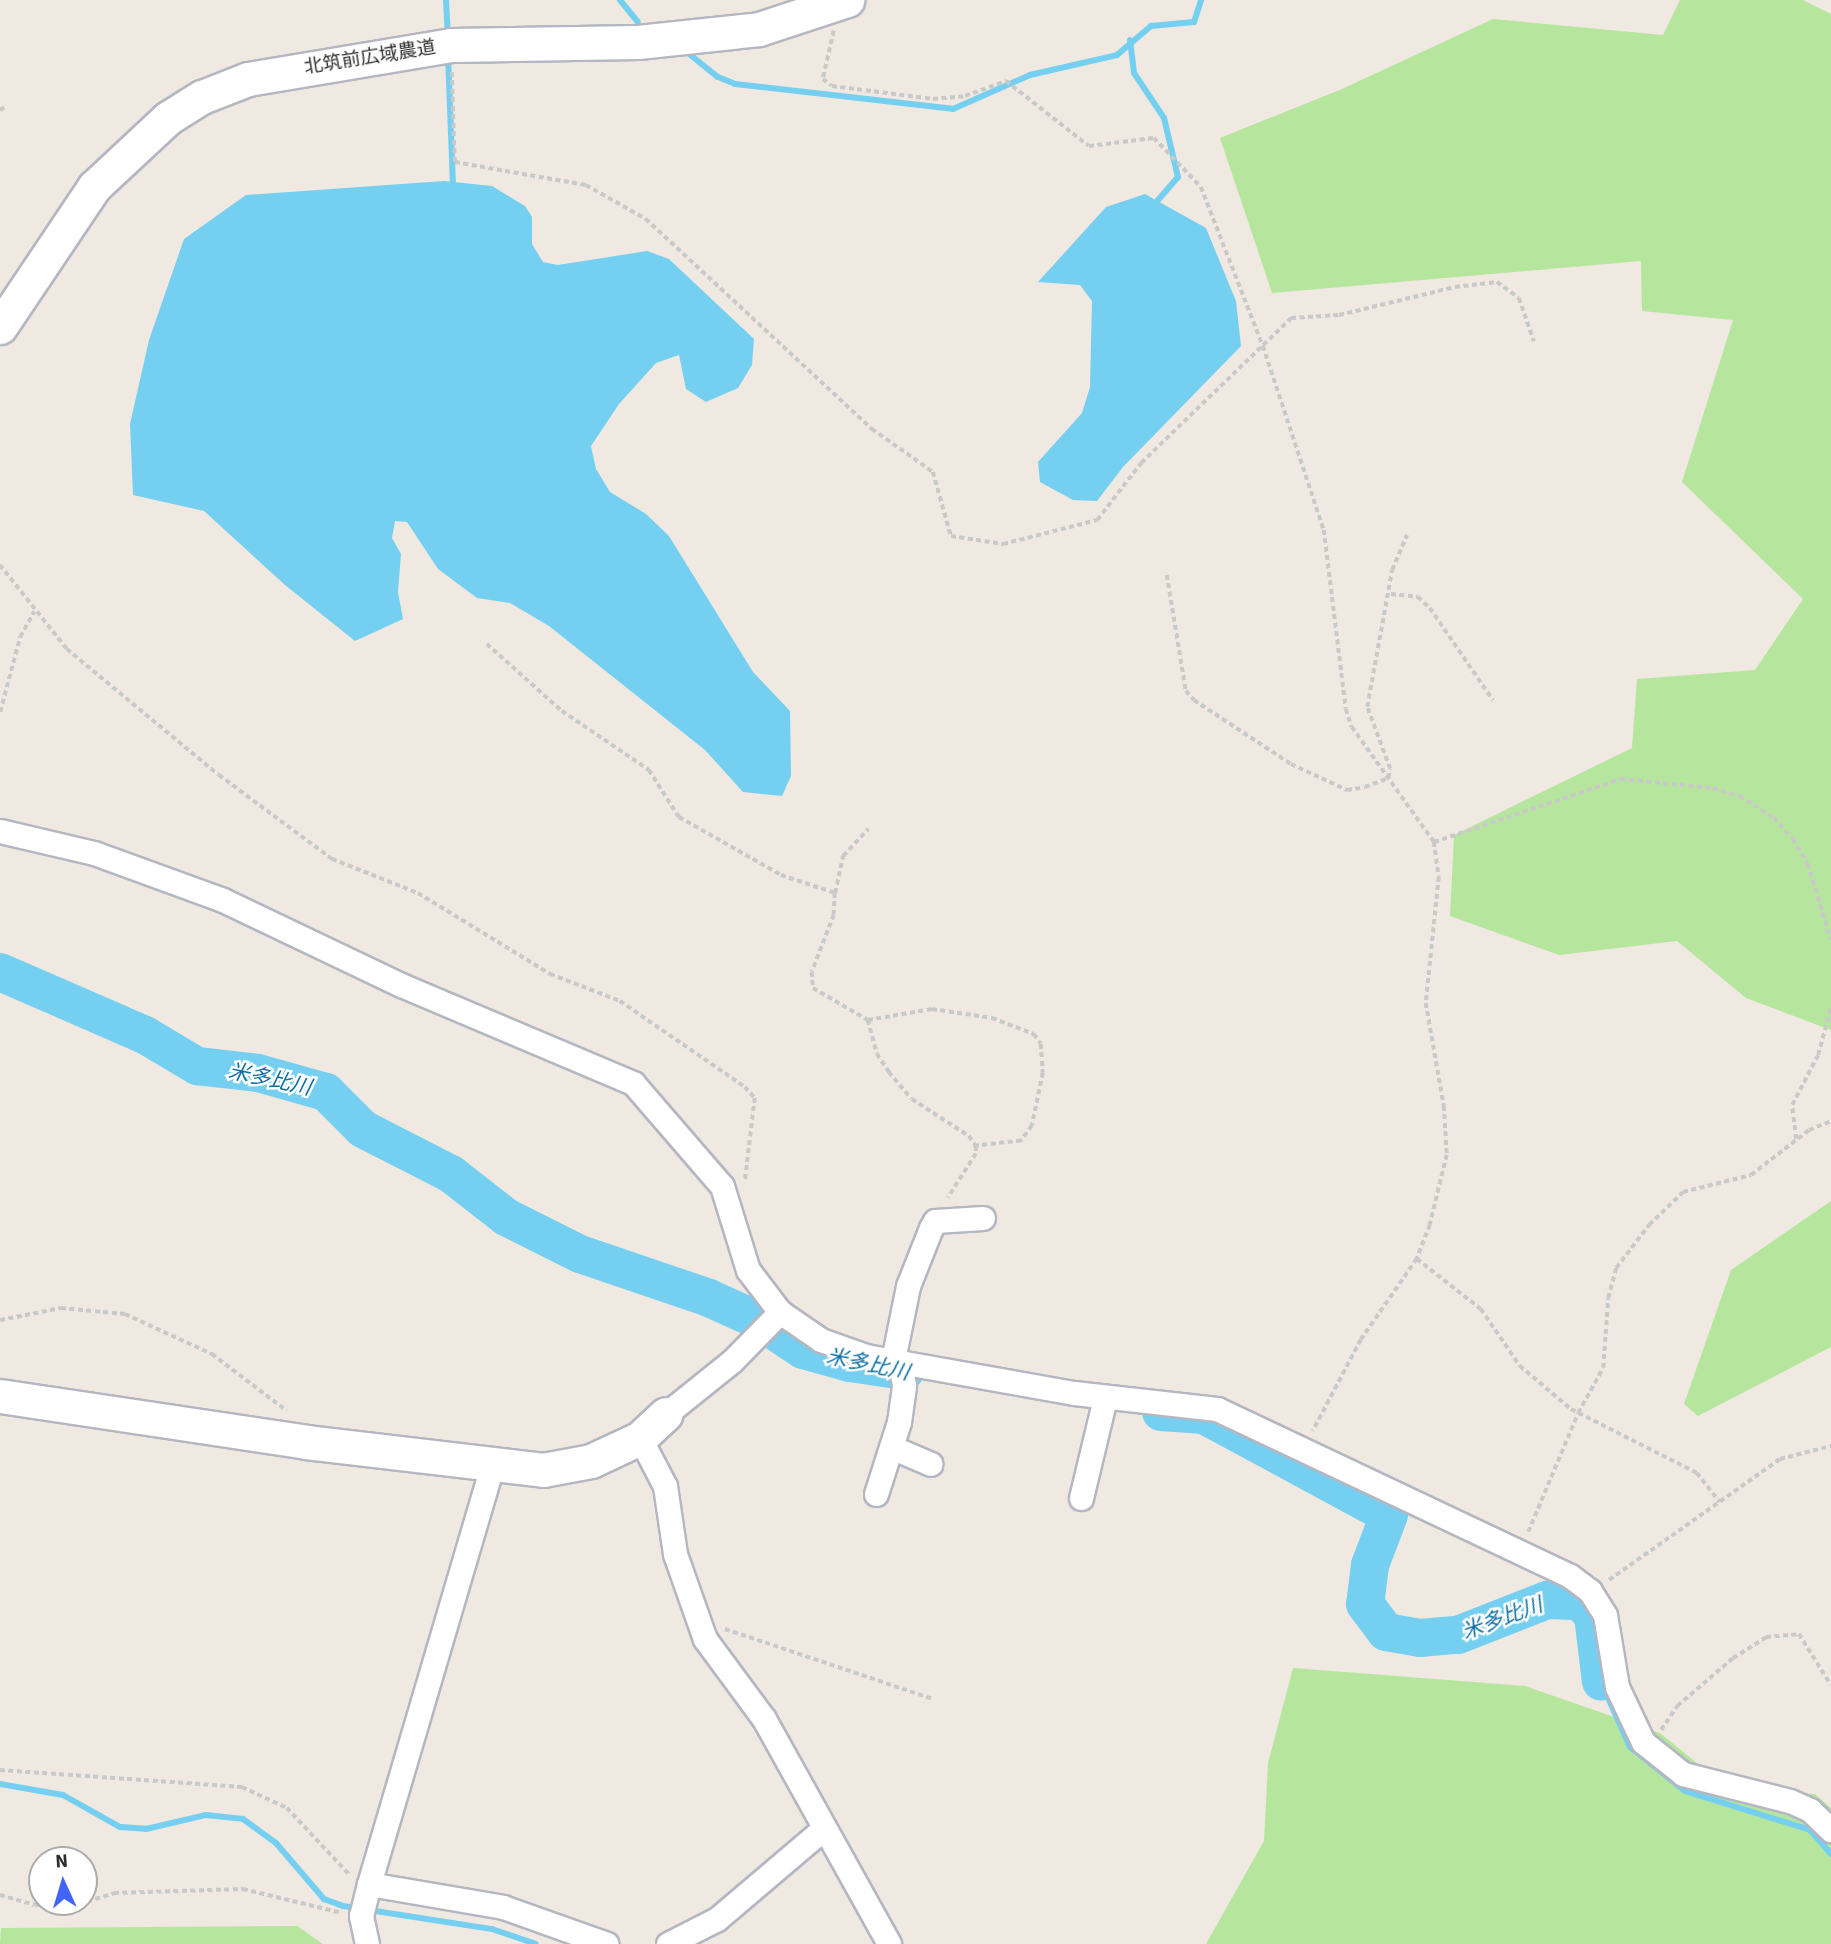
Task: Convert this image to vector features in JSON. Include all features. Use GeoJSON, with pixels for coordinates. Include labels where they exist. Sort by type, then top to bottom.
{"type":"FeatureCollection","features":[{"type":"Feature","properties":{"kind":"street","name":"北筑前広域農道"},"geometry":{"type":"LineString","coordinates":[[0,327],[94,187],[168,118],[202,97],[248,79],[451,45],[582,45],[759,29],[841,3]]}},
{"type":"Feature","properties":{"kind":"street"},"geometry":{"type":"LineString","coordinates":[[0,831],[94,853],[223,900],[401,985],[633,1083],[722,1186],[748,1270],[780,1312],[821,1340],[897,1361],[1105,1398],[1217,1409],[1299,1451],[1520,1550],[1590,1591],[1605,1615],[1617,1687],[1643,1742],[1683,1774],[1790,1801],[1810,1811],[1831,1830]]}},
{"type":"Feature","properties":{"kind":"street"},"geometry":{"type":"LineString","coordinates":[[876,1494],[891,1447],[904,1385],[897,1361],[908,1286],[935,1221],[983,1218]]}},
{"type":"Feature","properties":{"kind":"street"},"geometry":{"type":"LineString","coordinates":[[0,1396],[306,1442],[492,1467],[542,1470],[591,1461],[640,1438],[732,1361],[780,1312]]}},
{"type":"Feature","properties":{"kind":"street"},"geometry":{"type":"LineString","coordinates":[[1081,1499],[1105,1398]]}},
{"type":"Feature","properties":{"kind":"street"},"geometry":{"type":"LineString","coordinates":[[640,1438],[665,1486],[675,1554],[705,1639],[764,1718],[822,1830],[833,1842],[889,1944]]}},
{"type":"Feature","properties":{"kind":"street"},"geometry":{"type":"LineString","coordinates":[[891,1447],[931,1464]]}},
{"type":"Feature","properties":{"kind":"street"},"geometry":{"type":"LineString","coordinates":[[367,1944],[361,1916],[369,1884],[492,1467]]}},
{"type":"Feature","properties":{"kind":"street"},"geometry":{"type":"LineString","coordinates":[[668,1944],[717,1919],[822,1830]]}},
{"type":"Feature","properties":{"kind":"street"},"geometry":{"type":"LineString","coordinates":[[369,1884],[514,1909],[607,1944]]}},
{"type":"Feature","properties":{"kind":"path"},"geometry":{"type":"LineString","coordinates":[[841,3],[823,79],[832,86],[933,99],[964,96],[1006,81],[1089,146],[1154,138],[1208,197],[1263,346],[1324,530],[1346,709],[1353,727],[1434,842],[1439,877],[1426,1003],[1444,1106],[1447,1155],[1430,1225],[1416,1259],[1361,1340],[1328,1409],[1299,1451]]}},
{"type":"Feature","properties":{"kind":"path"},"geometry":{"type":"LineString","coordinates":[[451,45],[455,162],[586,185],[646,219],[872,429],[933,472],[951,536],[1003,544],[1097,520],[1141,463],[1206,402],[1239,363],[1263,346],[1291,318],[1339,315],[1455,287],[1497,282],[1519,298],[1534,341]]}},
{"type":"Feature","properties":{"kind":"path"},"geometry":{"type":"LineString","coordinates":[[0,110],[5,107]]}},
{"type":"Feature","properties":{"kind":"path"},"geometry":{"type":"LineString","coordinates":[[1388,778],[1386,756],[1367,707],[1391,594],[1392,570],[1407,535]]}},
{"type":"Feature","properties":{"kind":"path"},"geometry":{"type":"LineString","coordinates":[[0,565],[34,612],[66,649],[209,767],[332,859],[418,893],[550,974],[620,1001],[745,1087],[755,1098],[749,1170],[743,1188],[726,1197]]}},
{"type":"Feature","properties":{"kind":"path"},"geometry":{"type":"LineString","coordinates":[[1167,575],[1186,691],[1194,700],[1245,737],[1347,790],[1388,778]]}},
{"type":"Feature","properties":{"kind":"path"},"geometry":{"type":"LineString","coordinates":[[1391,594],[1418,597],[1430,608],[1493,700]]}},
{"type":"Feature","properties":{"kind":"path"},"geometry":{"type":"LineString","coordinates":[[0,712],[20,638],[34,612]]}},
{"type":"Feature","properties":{"kind":"path"},"geometry":{"type":"LineString","coordinates":[[487,644],[562,711],[649,771],[679,817],[781,875],[835,893]]}},
{"type":"Feature","properties":{"kind":"path"},"geometry":{"type":"LineString","coordinates":[[1434,842],[1621,779],[1713,788],[1740,796],[1774,818],[1808,864],[1831,940]]}},
{"type":"Feature","properties":{"kind":"path"},"geometry":{"type":"LineString","coordinates":[[868,829],[843,856],[835,893],[834,915],[812,972],[813,988],[868,1020],[932,1009],[992,1018],[1034,1034],[1041,1044],[1043,1073],[1032,1126],[1021,1141],[976,1146]]}},
{"type":"Feature","properties":{"kind":"path"},"geometry":{"type":"LineString","coordinates":[[1796,1140],[1792,1105],[1818,1055],[1831,1007]]}},
{"type":"Feature","properties":{"kind":"path"},"geometry":{"type":"LineString","coordinates":[[868,1020],[877,1054],[912,1099],[969,1136],[976,1146],[976,1154],[935,1221]]}},
{"type":"Feature","properties":{"kind":"path"},"geometry":{"type":"LineString","coordinates":[[1520,1550],[1578,1413],[1603,1368],[1612,1278],[1649,1225],[1683,1192],[1751,1175],[1796,1140],[1831,1121]]}},
{"type":"Feature","properties":{"kind":"path"},"geometry":{"type":"LineString","coordinates":[[1416,1259],[1481,1309],[1520,1366],[1578,1413],[1698,1473],[1720,1502]]}},
{"type":"Feature","properties":{"kind":"path"},"geometry":{"type":"LineString","coordinates":[[0,1320],[61,1308],[125,1314],[237,1370],[305,1428],[306,1442]]}},
{"type":"Feature","properties":{"kind":"path"},"geometry":{"type":"LineString","coordinates":[[1590,1591],[1780,1459],[1831,1446]]}},
{"type":"Feature","properties":{"kind":"path"},"geometry":{"type":"LineString","coordinates":[[697,1620],[933,1699]]}},
{"type":"Feature","properties":{"kind":"path"},"geometry":{"type":"LineString","coordinates":[[1661,1757],[1661,1726],[1677,1706],[1742,1651],[1766,1637],[1799,1634],[1831,1685]]}},
{"type":"Feature","properties":{"kind":"path"},"geometry":{"type":"LineString","coordinates":[[0,1770],[242,1787],[287,1808],[358,1885],[369,1884]]}},
{"type":"Feature","properties":{"kind":"path"},"geometry":{"type":"LineString","coordinates":[[0,1895],[35,1905],[79,1904],[114,1893],[243,1889],[361,1916]]}},
{"type":"Feature","properties":{"kind":"green space"},"geometry":{"type":"Polygon","coordinates":[[[1680,0],[1803,0],[1831,14],[1831,1030],[1746,998],[1677,941],[1559,955],[1450,916],[1454,835],[1632,748],[1637,679],[1755,670],[1803,599],[1682,482],[1733,320],[1642,311],[1641,261],[1272,293],[1220,138],[1342,89],[1493,19],[1663,35],[1680,0]]]}},
{"type":"Feature","properties":{"kind":"green space"},"geometry":{"type":"Polygon","coordinates":[[[1831,1201],[1831,1347],[1698,1416],[1684,1404],[1731,1270],[1831,1201]]]}},
{"type":"Feature","properties":{"kind":"green space"},"geometry":{"type":"Polygon","coordinates":[[[1293,1668],[1525,1686],[1660,1733],[1730,1790],[1815,1794],[1831,1808],[1831,1944],[1206,1944],[1264,1841],[1268,1763],[1293,1668]]]}},
{"type":"Feature","properties":{"kind":"green space"},"geometry":{"type":"Polygon","coordinates":[[[297,1926],[323,1944],[0,1944],[1,1928],[297,1926]]]}},
{"type":"Feature","properties":{"kind":"water"},"geometry":{"type":"Polygon","coordinates":[[[444,181],[492,186],[525,206],[532,217],[532,244],[543,262],[558,265],[647,251],[669,259],[754,339],[752,365],[738,388],[706,402],[686,389],[679,355],[656,363],[619,404],[591,446],[596,469],[610,492],[646,514],[669,536],[753,672],[790,711],[791,776],[782,796],[743,792],[705,750],[549,626],[510,603],[477,598],[438,569],[407,522],[395,521],[392,538],[401,554],[398,592],[403,619],[355,641],[285,585],[204,511],[133,495],[130,424],[149,340],[184,239],[246,195],[444,181]]]}},
{"type":"Feature","properties":{"kind":"water"},"geometry":{"type":"Polygon","coordinates":[[[1145,194],[1206,228],[1236,301],[1241,346],[1123,467],[1097,501],[1073,500],[1040,482],[1038,462],[1082,413],[1090,387],[1092,301],[1080,285],[1038,282],[1106,207],[1145,194]]]}},
{"type":"Feature","properties":{"kind":"waterway"},"geometry":{"type":"LineString","coordinates":[[446,0],[448,34]]}},
{"type":"Feature","properties":{"kind":"waterway"},"geometry":{"type":"LineString","coordinates":[[620,0],[638,22]]}},
{"type":"Feature","properties":{"kind":"waterway"},"geometry":{"type":"LineString","coordinates":[[688,53],[718,77],[735,84],[953,109],[1030,75],[1117,55],[1151,26],[1194,22],[1201,0]]}},
{"type":"Feature","properties":{"kind":"waterway"},"geometry":{"type":"LineString","coordinates":[[1130,40],[1134,73],[1164,118],[1178,177],[1154,205]]}},
{"type":"Feature","properties":{"kind":"waterway"},"geometry":{"type":"LineString","coordinates":[[448,55],[453,188]]}},
{"type":"Feature","properties":{"kind":"waterway","name":"米多比川"},"geometry":{"type":"LineString","coordinates":[[0,972],[145,1035],[197,1066],[258,1073],[326,1092],[363,1129],[451,1174],[506,1217],[580,1254],[709,1298],[758,1320],[803,1350],[850,1363],[905,1371]]}},
{"type":"Feature","properties":{"kind":"waterway","name":"米多比川"},"geometry":{"type":"LineString","coordinates":[[1161,1412],[1204,1415],[1389,1515],[1370,1565],[1365,1604],[1386,1632],[1420,1638],[1458,1635],[1547,1600],[1580,1601],[1593,1616],[1601,1682]]}},
{"type":"Feature","properties":{"kind":"waterway"},"geometry":{"type":"LineString","coordinates":[[1601,1682],[1630,1747],[1685,1791],[1810,1830],[1831,1854]]}},
{"type":"Feature","properties":{"kind":"waterway"},"geometry":{"type":"LineString","coordinates":[[0,1784],[63,1795],[120,1827],[146,1829],[206,1815],[243,1819],[276,1843],[324,1899],[343,1906],[492,1929],[536,1944]]}}]}
